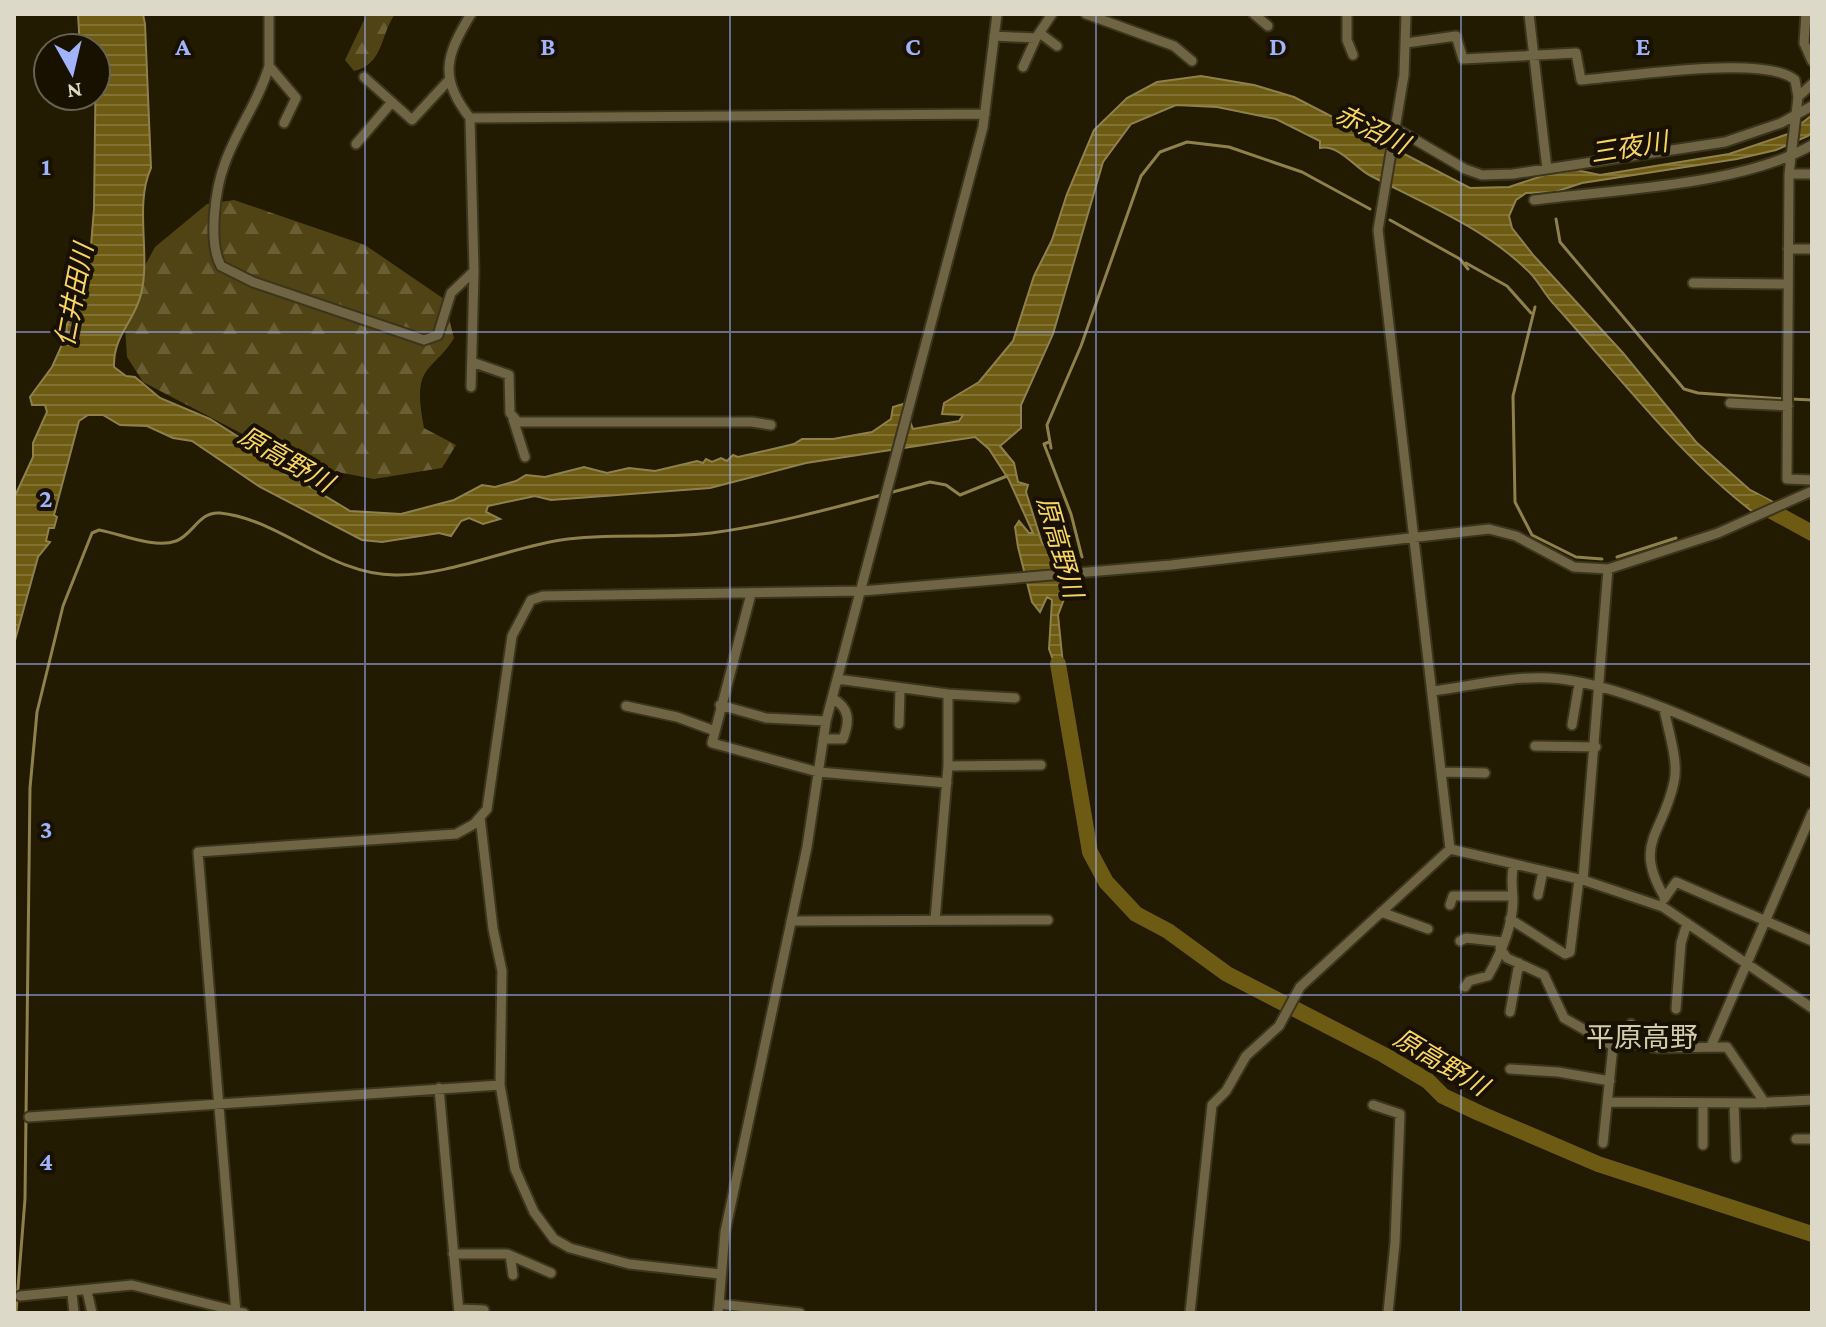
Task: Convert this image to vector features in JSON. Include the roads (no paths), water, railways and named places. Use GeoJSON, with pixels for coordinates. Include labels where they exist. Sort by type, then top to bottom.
{"type":"FeatureCollection","features":[{"type":"Feature","properties":{"kind":"street"},"geometry":{"type":"LineString","coordinates":[[269,14],[269,66],[264,84],[223,170],[213,252],[227,272],[424,340],[438,335],[451,293],[474,271]]}},
{"type":"Feature","properties":{"kind":"street"},"geometry":{"type":"LineString","coordinates":[[364,77],[412,120],[448,81],[452,52],[471,14]]}},
{"type":"Feature","properties":{"kind":"street"},"geometry":{"type":"LineString","coordinates":[[800,1313],[718,1309],[725,1232],[791,921],[826,721],[985,114],[997,14]]}},
{"type":"Feature","properties":{"kind":"street"},"geometry":{"type":"LineString","coordinates":[[1023,67],[1052,14]]}},
{"type":"Feature","properties":{"kind":"street"},"geometry":{"type":"LineString","coordinates":[[1086,14],[1174,46],[1192,61]]}},
{"type":"Feature","properties":{"kind":"street"},"geometry":{"type":"LineString","coordinates":[[1254,14],[1268,26]]}},
{"type":"Feature","properties":{"kind":"street"},"geometry":{"type":"LineString","coordinates":[[1347,14],[1347,40],[1353,55]]}},
{"type":"Feature","properties":{"kind":"street"},"geometry":{"type":"LineString","coordinates":[[1406,14],[1406,43],[1395,128],[1380,199],[1378,230],[1450,849]]}},
{"type":"Feature","properties":{"kind":"street"},"geometry":{"type":"LineString","coordinates":[[1529,14],[1547,169]]}},
{"type":"Feature","properties":{"kind":"street"},"geometry":{"type":"LineString","coordinates":[[1806,14],[1804,43],[1812,61]]}},
{"type":"Feature","properties":{"kind":"street"},"geometry":{"type":"LineString","coordinates":[[994,36],[1038,36],[1057,46]]}},
{"type":"Feature","properties":{"kind":"street"},"geometry":{"type":"LineString","coordinates":[[1406,43],[1456,36],[1463,59],[1576,53],[1581,80],[1731,67],[1775,71],[1795,80],[1798,97],[1794,155],[1789,174],[1787,479],[1812,480]]}},
{"type":"Feature","properties":{"kind":"street"},"geometry":{"type":"LineString","coordinates":[[269,66],[296,98],[284,123]]}},
{"type":"Feature","properties":{"kind":"street"},"geometry":{"type":"LineString","coordinates":[[448,81],[470,118],[474,271],[471,387]]}},
{"type":"Feature","properties":{"kind":"street"},"geometry":{"type":"LineString","coordinates":[[1798,97],[1812,84]]}},
{"type":"Feature","properties":{"kind":"street"},"geometry":{"type":"LineString","coordinates":[[356,144],[392,102]]}},
{"type":"Feature","properties":{"kind":"street"},"geometry":{"type":"LineString","coordinates":[[1395,128],[1482,175],[1547,169],[1725,142],[1781,123],[1812,106]]}},
{"type":"Feature","properties":{"kind":"street"},"geometry":{"type":"LineString","coordinates":[[470,118],[985,114]]}},
{"type":"Feature","properties":{"kind":"street"},"geometry":{"type":"LineString","coordinates":[[1534,200],[1711,177],[1794,155],[1812,145]]}},
{"type":"Feature","properties":{"kind":"street"},"geometry":{"type":"LineString","coordinates":[[1789,174],[1812,174]]}},
{"type":"Feature","properties":{"kind":"street"},"geometry":{"type":"LineString","coordinates":[[1788,249],[1812,249]]}},
{"type":"Feature","properties":{"kind":"street"},"geometry":{"type":"LineString","coordinates":[[1693,283],[1787,284]]}},
{"type":"Feature","properties":{"kind":"street"},"geometry":{"type":"LineString","coordinates":[[472,362],[508,373],[513,419],[525,457]]}},
{"type":"Feature","properties":{"kind":"street"},"geometry":{"type":"LineString","coordinates":[[1730,403],[1788,403]]}},
{"type":"Feature","properties":{"kind":"street"},"geometry":{"type":"LineString","coordinates":[[513,419],[518,422],[752,422],[771,425]]}},
{"type":"Feature","properties":{"kind":"street"},"geometry":{"type":"LineString","coordinates":[[20,1296],[132,1285],[238,1312],[198,852],[456,834],[480,817],[487,809],[512,636],[523,609],[531,600],[543,596],[862,591],[1011,580],[1469,530],[1500,531],[1574,567],[1608,569],[1718,533],[1812,491]]}},
{"type":"Feature","properties":{"kind":"street"},"geometry":{"type":"LineString","coordinates":[[1510,919],[1565,954],[1570,952],[1596,747],[1608,569]]}},
{"type":"Feature","properties":{"kind":"street"},"geometry":{"type":"LineString","coordinates":[[751,594],[712,743],[818,772],[947,783]]}},
{"type":"Feature","properties":{"kind":"street"},"geometry":{"type":"LineString","coordinates":[[1433,691],[1548,678],[1579,684],[1664,709],[1812,773]]}},
{"type":"Feature","properties":{"kind":"street"},"geometry":{"type":"LineString","coordinates":[[837,679],[900,689],[1015,698]]}},
{"type":"Feature","properties":{"kind":"street"},"geometry":{"type":"LineString","coordinates":[[1572,725],[1579,684]]}},
{"type":"Feature","properties":{"kind":"street"},"geometry":{"type":"LineString","coordinates":[[899,724],[900,689]]}},
{"type":"Feature","properties":{"kind":"street"},"geometry":{"type":"LineString","coordinates":[[935,920],[948,766],[948,694]]}},
{"type":"Feature","properties":{"kind":"street"},"geometry":{"type":"LineString","coordinates":[[823,739],[841,740],[845,736],[848,715],[832,698]]}},
{"type":"Feature","properties":{"kind":"street"},"geometry":{"type":"LineString","coordinates":[[720,705],[766,718],[826,721]]}},
{"type":"Feature","properties":{"kind":"street"},"geometry":{"type":"LineString","coordinates":[[626,706],[677,717],[715,731]]}},
{"type":"Feature","properties":{"kind":"street"},"geometry":{"type":"LineString","coordinates":[[1664,709],[1675,780],[1650,846],[1649,861],[1651,875],[1664,902],[1687,923],[1812,1008]]}},
{"type":"Feature","properties":{"kind":"street"},"geometry":{"type":"LineString","coordinates":[[1535,746],[1596,747]]}},
{"type":"Feature","properties":{"kind":"street"},"geometry":{"type":"LineString","coordinates":[[948,766],[1041,765]]}},
{"type":"Feature","properties":{"kind":"street"},"geometry":{"type":"LineString","coordinates":[[1442,772],[1485,773]]}},
{"type":"Feature","properties":{"kind":"street"},"geometry":{"type":"LineString","coordinates":[[1711,1046],[1812,813]]}},
{"type":"Feature","properties":{"kind":"street"},"geometry":{"type":"LineString","coordinates":[[480,817],[487,851],[493,929],[502,971],[500,1085],[515,1169],[534,1212],[554,1239],[570,1248],[629,1264],[720,1274]]}},
{"type":"Feature","properties":{"kind":"street"},"geometry":{"type":"LineString","coordinates":[[1450,849],[1664,902]]}},
{"type":"Feature","properties":{"kind":"street"},"geometry":{"type":"LineString","coordinates":[[1190,1313],[1212,1105],[1226,1091],[1246,1056],[1279,1026],[1300,987],[1450,849]]}},
{"type":"Feature","properties":{"kind":"street"},"geometry":{"type":"LineString","coordinates":[[1465,987],[1469,981],[1488,976],[1501,945],[1510,919],[1510,880],[1514,864]]}},
{"type":"Feature","properties":{"kind":"street"},"geometry":{"type":"LineString","coordinates":[[1538,895],[1543,871]]}},
{"type":"Feature","properties":{"kind":"street"},"geometry":{"type":"LineString","coordinates":[[1664,902],[1676,882],[1812,941]]}},
{"type":"Feature","properties":{"kind":"street"},"geometry":{"type":"LineString","coordinates":[[1450,905],[1451,898],[1457,895],[1512,896]]}},
{"type":"Feature","properties":{"kind":"street"},"geometry":{"type":"LineString","coordinates":[[1381,912],[1428,929]]}},
{"type":"Feature","properties":{"kind":"street"},"geometry":{"type":"LineString","coordinates":[[791,921],[1048,920]]}},
{"type":"Feature","properties":{"kind":"street"},"geometry":{"type":"LineString","coordinates":[[1676,1009],[1681,943],[1687,923]]}},
{"type":"Feature","properties":{"kind":"street"},"geometry":{"type":"LineString","coordinates":[[1460,941],[1466,938],[1501,945]]}},
{"type":"Feature","properties":{"kind":"street"},"geometry":{"type":"LineString","coordinates":[[1501,945],[1507,958],[1537,969],[1549,980],[1564,1018],[1616,1044],[1658,1048],[1727,1047],[1765,1103]]}},
{"type":"Feature","properties":{"kind":"street"},"geometry":{"type":"LineString","coordinates":[[1510,1012],[1519,963]]}},
{"type":"Feature","properties":{"kind":"street"},"geometry":{"type":"LineString","coordinates":[[1603,1143],[1616,1044],[1631,1024]]}},
{"type":"Feature","properties":{"kind":"street"},"geometry":{"type":"LineString","coordinates":[[1510,1069],[1558,1072],[1610,1081]]}},
{"type":"Feature","properties":{"kind":"street"},"geometry":{"type":"LineString","coordinates":[[29,1117],[500,1085]]}},
{"type":"Feature","properties":{"kind":"street"},"geometry":{"type":"LineString","coordinates":[[439,1088],[459,1311],[484,1310]]}},
{"type":"Feature","properties":{"kind":"street"},"geometry":{"type":"LineString","coordinates":[[1609,1102],[1765,1103],[1812,1100]]}},
{"type":"Feature","properties":{"kind":"street"},"geometry":{"type":"LineString","coordinates":[[1703,1103],[1703,1145]]}},
{"type":"Feature","properties":{"kind":"street"},"geometry":{"type":"LineString","coordinates":[[1734,1103],[1736,1158]]}},
{"type":"Feature","properties":{"kind":"street"},"geometry":{"type":"LineString","coordinates":[[1373,1105],[1400,1114],[1395,1243],[1388,1313]]}},
{"type":"Feature","properties":{"kind":"street"},"geometry":{"type":"LineString","coordinates":[[1796,1139],[1812,1139]]}},
{"type":"Feature","properties":{"kind":"street"},"geometry":{"type":"LineString","coordinates":[[453,1254],[510,1255],[551,1273]]}},
{"type":"Feature","properties":{"kind":"street"},"geometry":{"type":"LineString","coordinates":[[510,1255],[513,1275]]}},
{"type":"Feature","properties":{"kind":"street"},"geometry":{"type":"LineString","coordinates":[[87,1291],[92,1313]]}},
{"type":"Feature","properties":{"kind":"street"},"geometry":{"type":"LineString","coordinates":[[72,1293],[74,1313]]}},
{"type":"Feature","properties":{"kind":"waterway"},"geometry":{"type":"LineString","coordinates":[[1051,448],[1047,425],[1081,346],[1141,176],[1160,152],[1187,142],[1229,147],[1302,172],[1370,209]]}},
{"type":"Feature","properties":{"kind":"waterway"},"geometry":{"type":"LineString","coordinates":[[1556,219],[1560,242],[1684,389],[1698,393],[1784,399]]}},
{"type":"Feature","properties":{"kind":"waterway"},"geometry":{"type":"LineString","coordinates":[[1390,220],[1460,259],[1468,269]]}},
{"type":"Feature","properties":{"kind":"waterway"},"geometry":{"type":"LineString","coordinates":[[1466,263],[1507,286],[1531,313]]}},
{"type":"Feature","properties":{"kind":"waterway"},"geometry":{"type":"LineString","coordinates":[[1535,307],[1513,396],[1515,502],[1532,535],[1576,557],[1602,559]]}},
{"type":"Feature","properties":{"kind":"waterway"},"geometry":{"type":"LineString","coordinates":[[1792,399],[1812,400]]}},
{"type":"Feature","properties":{"kind":"waterway"},"geometry":{"type":"LineString","coordinates":[[1049,442],[1044,444],[1071,514],[1082,557]]}},
{"type":"Feature","properties":{"kind":"waterway"},"geometry":{"type":"LineString","coordinates":[[16,1313],[25,1199],[30,788],[37,712],[63,606],[92,533],[99,530],[148,542],[168,543],[182,538],[201,519],[220,513],[264,525],[327,557],[371,573],[415,574],[561,540],[698,534],[745,528],[930,482],[946,485],[960,495],[1007,476]]}},
{"type":"Feature","properties":{"kind":"waterway","name":"赤沼川"},"geometry":{"type":"LineString","coordinates":[[1757,503],[1812,533]]}},
{"type":"Feature","properties":{"kind":"waterway"},"geometry":{"type":"LineString","coordinates":[[1617,557],[1676,538]]}},
{"type":"Feature","properties":{"kind":"waterway","name":"原高野川"},"geometry":{"type":"LineString","coordinates":[[1058,664],[1090,852],[1106,882],[1136,914],[1168,931],[1227,974],[1428,1081],[1443,1096],[1598,1164],[1812,1234]]}},
{"type":"Feature","properties":{"kind":"district","name":"平原高野"},"geometry":{"type":"Point","coordinates":[1642,1037]}},
{"type":"Feature","properties":{"kind":"water label","name":"三夜川"},"geometry":{"type":"Point","coordinates":[1629,147]}},
{"type":"Feature","properties":{"kind":"water label","name":"仁井田川"},"geometry":{"type":"Point","coordinates":[74,295]}}]}
